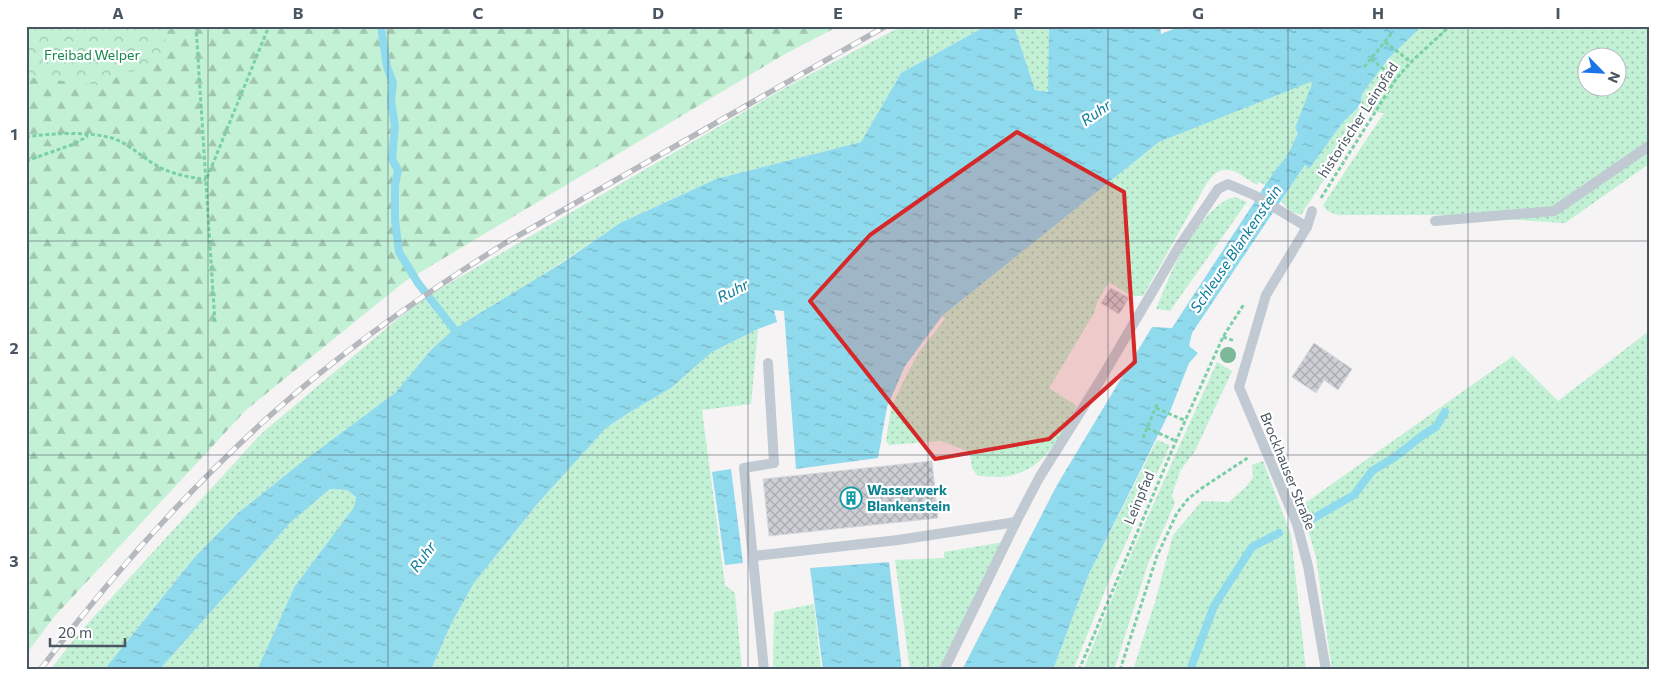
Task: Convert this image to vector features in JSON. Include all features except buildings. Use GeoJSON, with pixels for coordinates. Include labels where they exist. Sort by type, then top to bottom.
{"type":"FeatureCollection","features":[{"type":"Feature","properties":{"kind":"lane"},"geometry":{"type":"LineString","coordinates":[[1435,221],[1554,212],[1649,146]]}},
{"type":"Feature","properties":{"kind":"lane"},"geometry":{"type":"LineString","coordinates":[[944,670],[1039,478],[1101,379],[1168,264],[1218,188],[1228,184],[1254,195],[1307,228]]}},
{"type":"Feature","properties":{"kind":"lane","name":"Brockhauser Straße"},"geometry":{"type":"LineString","coordinates":[[1312,211],[1307,228],[1266,295],[1238,386],[1262,446],[1297,524],[1308,566],[1326,670]]}},
{"type":"Feature","properties":{"kind":"lane"},"geometry":{"type":"LineString","coordinates":[[762,667],[754,556],[744,468],[774,463],[768,363]]}},
{"type":"Feature","properties":{"kind":"lane"},"geometry":{"type":"LineString","coordinates":[[754,556],[898,540],[1016,522]]}},
{"type":"Feature","properties":{"kind":"path"},"geometry":{"type":"LineString","coordinates":[[196,26],[215,324]]}},
{"type":"Feature","properties":{"kind":"path"},"geometry":{"type":"LineString","coordinates":[[206,180],[269,26]]}},
{"type":"Feature","properties":{"kind":"path","name":"historischer Leinpfad"},"geometry":{"type":"LineString","coordinates":[[1312,211],[1396,79],[1410,62],[1450,26]]}},
{"type":"Feature","properties":{"kind":"path"},"geometry":{"type":"LineString","coordinates":[[1364,67],[1392,33]]}},
{"type":"Feature","properties":{"kind":"path"},"geometry":{"type":"LineString","coordinates":[[1385,42],[1410,62]]}},
{"type":"Feature","properties":{"kind":"path"},"geometry":{"type":"LineString","coordinates":[[1371,59],[1396,79]]}},
{"type":"Feature","properties":{"kind":"path"},"geometry":{"type":"LineString","coordinates":[[26,137],[42,134],[99,135],[123,143],[161,168],[206,180]]}},
{"type":"Feature","properties":{"kind":"path"},"geometry":{"type":"LineString","coordinates":[[26,161],[74,144],[88,136]]}},
{"type":"Feature","properties":{"kind":"path","name":"Leinpfad"},"geometry":{"type":"LineString","coordinates":[[1079,670],[1176,441],[1223,338],[1232,340]]}},
{"type":"Feature","properties":{"kind":"path"},"geometry":{"type":"LineString","coordinates":[[1143,438],[1158,402]]}},
{"type":"Feature","properties":{"kind":"path"},"geometry":{"type":"LineString","coordinates":[[1156,408],[1186,421]]}},
{"type":"Feature","properties":{"kind":"path"},"geometry":{"type":"LineString","coordinates":[[1147,428],[1176,441]]}},
{"type":"Feature","properties":{"kind":"path"},"geometry":{"type":"LineString","coordinates":[[1120,670],[1157,556],[1176,514],[1188,499],[1244,461],[1262,446]]}},
{"type":"Feature","properties":{"kind":"highlighted area"},"geometry":{"type":"Polygon","coordinates":[[[1017,132],[1124,192],[1135,362],[1049,439],[935,459],[810,301],[870,235],[1017,132]]]}},
{"type":"Feature","properties":{"kind":"green space","name":"Freibad Welper"},"geometry":{"type":"Polygon","coordinates":[[[26,26],[164,26],[167,55],[99,85],[26,77],[26,26]]]}},
{"type":"Feature","properties":{"kind":"green space"},"geometry":{"type":"Polygon","coordinates":[[[164,26],[839,26],[785,54],[404,282],[246,410],[54,617],[26,654],[26,77],[164,26]]]}},
{"type":"Feature","properties":{"kind":"green space"},"geometry":{"type":"Polygon","coordinates":[[[902,26],[986,26],[901,73],[861,142],[716,179],[620,223],[431,350],[395,393],[298,465],[238,513],[194,558],[104,670],[50,670],[79,633],[262,433],[419,301],[790,85],[902,26]]]}},
{"type":"Feature","properties":{"kind":"green space"},"geometry":{"type":"Polygon","coordinates":[[[1014,26],[1049,26],[1049,92],[1035,90],[1014,26]]]}},
{"type":"Feature","properties":{"kind":"green space"},"geometry":{"type":"Polygon","coordinates":[[[1422,26],[1649,26],[1649,164],[1565,223],[1437,215],[1338,215],[1327,211],[1323,205],[1384,113],[1366,111],[1301,215],[1290,211],[1281,201],[1305,165],[1310,168],[1343,122],[1360,107],[1362,94],[1388,59],[1422,26]]]}},
{"type":"Feature","properties":{"kind":"green space"},"geometry":{"type":"Polygon","coordinates":[[[1314,80],[1295,128],[1298,133],[1288,155],[1266,186],[1259,182],[1257,185],[1230,170],[1217,172],[1205,186],[1143,296],[1131,296],[1109,282],[1097,302],[1094,313],[1049,388],[1077,406],[1056,442],[1039,461],[1028,469],[1016,474],[1001,477],[978,476],[972,469],[970,452],[941,441],[889,445],[886,441],[891,408],[919,352],[945,319],[942,316],[1159,142],[1314,80]]]}},
{"type":"Feature","properties":{"kind":"green space"},"geometry":{"type":"Polygon","coordinates":[[[1235,197],[1247,202],[1170,311],[1156,309],[1175,265],[1194,232],[1218,205],[1235,197]]]}},
{"type":"Feature","properties":{"kind":"green space"},"geometry":{"type":"Polygon","coordinates":[[[758,329],[751,404],[702,410],[725,585],[735,593],[742,670],[431,670],[451,624],[474,583],[539,502],[606,428],[671,388],[712,352],[758,329]]]}},
{"type":"Feature","properties":{"kind":"green space"},"geometry":{"type":"Polygon","coordinates":[[[1649,331],[1649,670],[1332,670],[1316,557],[1301,506],[1513,356],[1558,401],[1649,331]]]}},
{"type":"Feature","properties":{"kind":"green space"},"geometry":{"type":"Polygon","coordinates":[[[1217,362],[1232,371],[1195,451],[1180,471],[1172,495],[1175,503],[1148,564],[1114,670],[1083,670],[1120,579],[1217,362]]]}},
{"type":"Feature","properties":{"kind":"green space"},"geometry":{"type":"Polygon","coordinates":[[[1157,440],[1170,445],[1111,576],[1073,670],[1053,670],[1088,576],[1157,440]]]}},
{"type":"Feature","properties":{"kind":"green space"},"geometry":{"type":"Polygon","coordinates":[[[1263,461],[1291,535],[1306,670],[1133,670],[1155,602],[1173,535],[1202,501],[1229,502],[1247,486],[1253,477],[1252,465],[1263,461]]]}},
{"type":"Feature","properties":{"kind":"green space"},"geometry":{"type":"Polygon","coordinates":[[[330,489],[347,490],[356,497],[354,507],[295,586],[257,670],[159,670],[291,522],[330,489]]]}},
{"type":"Feature","properties":{"kind":"green space"},"geometry":{"type":"Polygon","coordinates":[[[1004,542],[940,670],[910,670],[895,560],[944,558],[944,552],[1004,542]]]}},
{"type":"Feature","properties":{"kind":"green space"},"geometry":{"type":"Polygon","coordinates":[[[814,604],[821,670],[773,670],[774,612],[814,604]]]}},
{"type":"Feature","properties":{"kind":"water"},"geometry":{"type":"Polygon","coordinates":[[[986,26],[1014,26],[1035,90],[1048,92],[1049,26],[1160,26],[1161,34],[1176,28],[1176,26],[1422,26],[1388,59],[1362,94],[1360,106],[1343,122],[1310,168],[1305,165],[1192,333],[1189,346],[1198,353],[1189,363],[1171,409],[1088,576],[1053,670],[962,670],[1057,485],[1152,327],[1172,328],[1276,169],[1286,157],[1298,133],[1295,128],[1313,81],[1159,142],[942,316],[905,366],[887,407],[878,458],[796,469],[784,311],[774,310],[777,322],[758,329],[712,352],[671,388],[606,428],[539,502],[474,583],[451,624],[431,670],[257,670],[295,586],[354,507],[356,497],[347,490],[330,489],[291,522],[159,670],[104,670],[194,558],[238,513],[298,465],[395,393],[431,350],[454,329],[559,265],[620,223],[716,179],[861,142],[901,73],[986,26]]]}},
{"type":"Feature","properties":{"kind":"water"},"geometry":{"type":"Polygon","coordinates":[[[731,469],[743,563],[725,565],[712,472],[731,469]]]}},
{"type":"Feature","properties":{"kind":"water"},"geometry":{"type":"Polygon","coordinates":[[[889,562],[902,670],[823,670],[810,568],[889,562]]]}},
{"type":"Feature","properties":{"kind":"waterway"},"geometry":{"type":"LineString","coordinates":[[381,26],[387,67],[393,83],[391,101],[395,126],[392,159],[398,170],[395,186],[395,220],[399,252],[418,283],[454,329]]}},
{"type":"Feature","properties":{"kind":"waterway"},"geometry":{"type":"LineString","coordinates":[[1307,522],[1354,495],[1372,471],[1436,427],[1445,412]]}},
{"type":"Feature","properties":{"kind":"waterway"},"geometry":{"type":"LineString","coordinates":[[1190,670],[1214,606],[1252,547],[1279,533]]}},
{"type":"Feature","properties":{"kind":"railway"},"geometry":{"type":"LineString","coordinates":[[40,670],[94,601],[181,503],[242,441],[301,388],[329,366],[416,301],[507,242],[886,26]]}},
{"type":"Feature","properties":{"kind":"place","name":"Wasserwerk Blankenstein"},"geometry":{"type":"Point","coordinates":[851,498]}},
{"type":"Feature","properties":{"kind":"water label","name":"Ruhr"},"geometry":{"type":"Point","coordinates":[1096,113]}},
{"type":"Feature","properties":{"kind":"water label","name":"Schleuse Blankenstein"},"geometry":{"type":"Point","coordinates":[1236,249]}},
{"type":"Feature","properties":{"kind":"water label","name":"Ruhr"},"geometry":{"type":"Point","coordinates":[733,291]}},
{"type":"Feature","properties":{"kind":"water label","name":"Ruhr"},"geometry":{"type":"Point","coordinates":[423,557]}}]}
